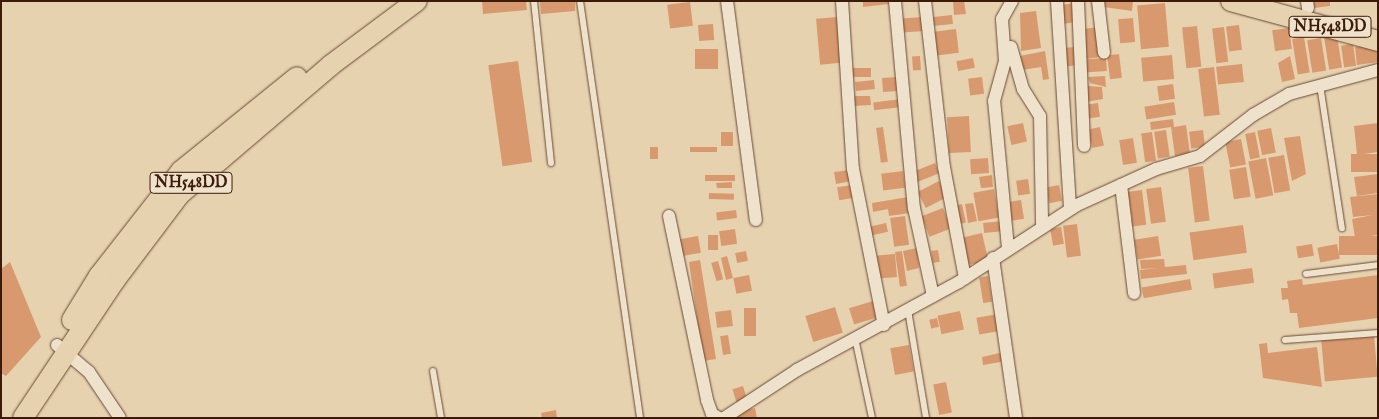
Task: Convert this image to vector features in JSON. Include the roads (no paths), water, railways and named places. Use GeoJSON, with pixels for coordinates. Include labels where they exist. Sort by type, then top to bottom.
{"type":"FeatureCollection","features":[{"type":"Feature","properties":{"kind":"highway","name":"NH548DD"},"geometry":{"type":"LineString","coordinates":[[9,418],[179,195],[395,1]]}},
{"type":"Feature","properties":{"kind":"highway","name":"NH548DD"},"geometry":{"type":"LineString","coordinates":[[359,35],[417,1]]}},
{"type":"Feature","properties":{"kind":"highway","name":"NH548DD"},"geometry":{"type":"LineString","coordinates":[[1231,1],[1265,6],[1378,41]]}},
{"type":"Feature","properties":{"kind":"highway","name":"NH548DD"},"geometry":{"type":"LineString","coordinates":[[1285,1],[1308,4],[1378,28]]}},
{"type":"Feature","properties":{"kind":"highway","name":"NH548DD"},"geometry":{"type":"LineString","coordinates":[[23,418],[62,348]]}},
{"type":"Feature","properties":{"kind":"street"},"geometry":{"type":"LineString","coordinates":[[727,1],[756,220]]}},
{"type":"Feature","properties":{"kind":"street"},"geometry":{"type":"LineString","coordinates":[[842,1],[853,169],[884,325]]}},
{"type":"Feature","properties":{"kind":"street"},"geometry":{"type":"LineString","coordinates":[[895,1],[914,208],[933,296]]}},
{"type":"Feature","properties":{"kind":"street"},"geometry":{"type":"LineString","coordinates":[[925,1],[944,167],[965,278]]}},
{"type":"Feature","properties":{"kind":"street"},"geometry":{"type":"LineString","coordinates":[[1012,1],[1008,15],[1016,67],[1040,116],[1042,224]]}},
{"type":"Feature","properties":{"kind":"street"},"geometry":{"type":"LineString","coordinates":[[1057,1],[1070,209]]}},
{"type":"Feature","properties":{"kind":"street"},"geometry":{"type":"LineString","coordinates":[[1078,1],[1084,146]]}},
{"type":"Feature","properties":{"kind":"street"},"geometry":{"type":"LineString","coordinates":[[1098,1],[1104,54]]}},
{"type":"Feature","properties":{"kind":"street"},"geometry":{"type":"LineString","coordinates":[[1008,15],[1002,20],[1005,61],[994,101],[1008,248]]}},
{"type":"Feature","properties":{"kind":"street"},"geometry":{"type":"LineString","coordinates":[[724,418],[855,338],[884,325],[965,278],[1042,224],[1070,209],[1121,185],[1200,156],[1271,103],[1320,85],[1378,70]]}},
{"type":"Feature","properties":{"kind":"street"},"geometry":{"type":"LineString","coordinates":[[1121,185],[1134,293]]}},
{"type":"Feature","properties":{"kind":"street"},"geometry":{"type":"LineString","coordinates":[[669,216],[707,400],[712,414],[719,418]]}},
{"type":"Feature","properties":{"kind":"street"},"geometry":{"type":"LineString","coordinates":[[993,258],[1016,418]]}},
{"type":"Feature","properties":{"kind":"street"},"geometry":{"type":"LineString","coordinates":[[62,348],[101,386],[120,418]]}},
{"type":"Feature","properties":{"kind":"lane"},"geometry":{"type":"LineString","coordinates":[[534,1],[551,163]]}},
{"type":"Feature","properties":{"kind":"lane"},"geometry":{"type":"LineString","coordinates":[[580,1],[640,418]]}},
{"type":"Feature","properties":{"kind":"lane"},"geometry":{"type":"LineString","coordinates":[[1320,85],[1342,228]]}},
{"type":"Feature","properties":{"kind":"lane"},"geometry":{"type":"LineString","coordinates":[[1306,274],[1378,265]]}},
{"type":"Feature","properties":{"kind":"lane"},"geometry":{"type":"LineString","coordinates":[[908,310],[926,418]]}},
{"type":"Feature","properties":{"kind":"lane"},"geometry":{"type":"LineString","coordinates":[[1285,340],[1378,333]]}},
{"type":"Feature","properties":{"kind":"lane"},"geometry":{"type":"LineString","coordinates":[[855,338],[872,418]]}},
{"type":"Feature","properties":{"kind":"lane"},"geometry":{"type":"LineString","coordinates":[[433,371],[441,418]]}}]}
